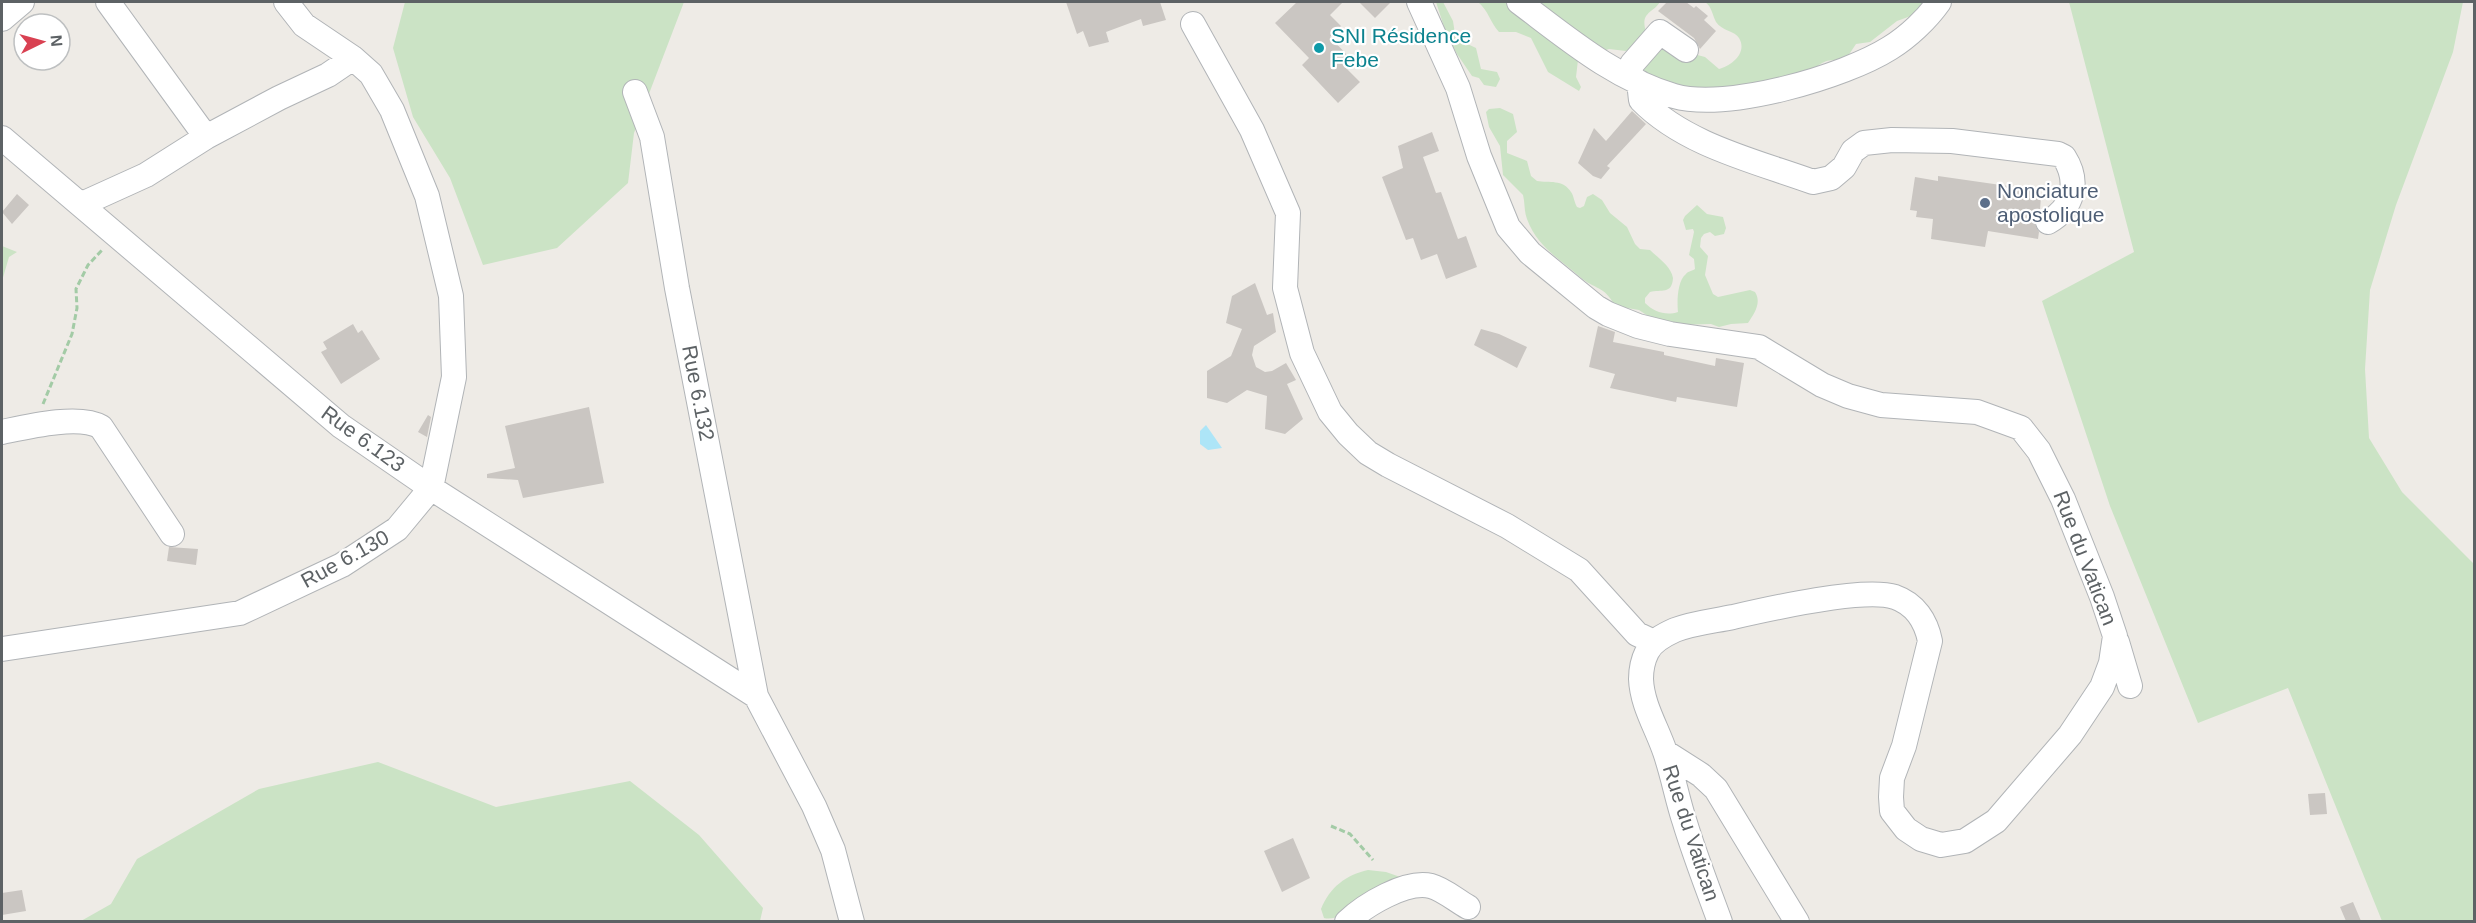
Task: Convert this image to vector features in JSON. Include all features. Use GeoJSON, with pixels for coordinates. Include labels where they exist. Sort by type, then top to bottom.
{"type":"FeatureCollection","features":[{"type":"Feature","properties":{"kind":"street"},"geometry":{"type":"LineString","coordinates":[[2,19],[22,2]]}},
{"type":"Feature","properties":{"kind":"street"},"geometry":{"type":"LineString","coordinates":[[108,2],[206,137]]}},
{"type":"Feature","properties":{"kind":"street","name":"Rue 6.130"},"geometry":{"type":"LineString","coordinates":[[2,649],[240,614],[342,565],[397,529],[431,488],[454,377],[451,296],[427,196],[392,110],[370,74],[353,58],[304,25],[286,2]]}},
{"type":"Feature","properties":{"kind":"street","name":"Rue du Vatican"},"geometry":{"type":"LineString","coordinates":[[1419,2],[1458,88],[1494,198],[1508,227],[1530,253],[1596,307],[1638,326],[1704,341],[1759,347],[1822,385],[1848,396],[1881,405],[1977,412],[2021,428],[2039,451],[2063,499],[2115,636],[2111,663],[2102,687],[2070,735],[2026,788],[1996,821],[1965,841],[1941,845],[1921,839],[1905,829],[1892,811],[1892,778],[1904,746],[1930,641],[1927,627],[1916,610],[1908,603],[1896,597],[1877,594],[1793,604],[1694,625],[1677,630],[1654,642],[1643,662],[1641,679],[1645,702],[1665,752],[1685,823],[1720,921]]}},
{"type":"Feature","properties":{"kind":"street"},"geometry":{"type":"LineString","coordinates":[[1519,2],[1596,59],[1634,80],[1677,97],[1702,99],[1770,93],[1852,66],[1890,48],[1931,14],[1939,2]]}},
{"type":"Feature","properties":{"kind":"street"},"geometry":{"type":"LineString","coordinates":[[1192,24],[1252,130],[1288,213],[1285,288],[1302,353],[1330,412],[1368,453],[1507,526],[1579,570],[1637,634],[1654,642]]}},
{"type":"Feature","properties":{"kind":"street"},"geometry":{"type":"LineString","coordinates":[[1686,50],[1660,32],[1632,64],[1634,80],[1641,100],[1654,113],[1697,139],[1813,182],[1831,178],[1844,167],[1853,151],[1864,143],[1892,140],[1952,141],[2058,154],[2064,157],[2073,176],[2071,197],[2058,216],[2048,222]]}},
{"type":"Feature","properties":{"kind":"street"},"geometry":{"type":"LineString","coordinates":[[82,204],[147,175],[206,137],[328,75],[353,58]]}},
{"type":"Feature","properties":{"kind":"street","name":"Rue 6.132"},"geometry":{"type":"LineString","coordinates":[[635,92],[652,137],[677,288],[756,696]]}},
{"type":"Feature","properties":{"kind":"street","name":"Rue 6.123"},"geometry":{"type":"LineString","coordinates":[[2,138],[341,426],[431,488],[756,696]]}},
{"type":"Feature","properties":{"kind":"street"},"geometry":{"type":"LineString","coordinates":[[2,432],[36,425],[92,421],[101,427],[172,534]]}},
{"type":"Feature","properties":{"kind":"street"},"geometry":{"type":"LineString","coordinates":[[2115,636],[2130,686]]}},
{"type":"Feature","properties":{"kind":"street"},"geometry":{"type":"LineString","coordinates":[[756,696],[814,806],[833,850],[852,921]]}},
{"type":"Feature","properties":{"kind":"street"},"geometry":{"type":"LineString","coordinates":[[1665,752],[1701,775],[1716,789],[1797,921]]}},
{"type":"Feature","properties":{"kind":"street"},"geometry":{"type":"LineString","coordinates":[[1347,921],[1367,906],[1408,886],[1431,886],[1468,907]]}},
{"type":"Feature","properties":{"kind":"path"},"geometry":{"type":"LineString","coordinates":[[36,425],[48,389],[72,334],[77,308],[76,289],[88,265],[117,235]]}},
{"type":"Feature","properties":{"kind":"path"},"geometry":{"type":"LineString","coordinates":[[1331,826],[1350,834],[1373,860]]}},
{"type":"Feature","properties":{"kind":"green space"},"geometry":{"type":"Polygon","coordinates":[[[405,2],[684,2],[634,133],[628,183],[557,248],[483,265],[450,178],[413,117],[393,48],[405,2]]]}},
{"type":"Feature","properties":{"kind":"green space"},"geometry":{"type":"Polygon","coordinates":[[[1436,2],[1443,2],[1453,21],[1455,34],[1459,40],[1476,48],[1481,69],[1497,72],[1500,79],[1496,87],[1484,85],[1479,78],[1472,76],[1446,33],[1436,2]]]}},
{"type":"Feature","properties":{"kind":"green space"},"geometry":{"type":"Polygon","coordinates":[[[1478,2],[1660,2],[1646,17],[1646,32],[1640,42],[1626,51],[1609,49],[1578,60],[1576,77],[1581,87],[1579,91],[1548,72],[1531,38],[1516,32],[1499,32],[1478,2]]]}},
{"type":"Feature","properties":{"kind":"green space"},"geometry":{"type":"Polygon","coordinates":[[[1705,2],[1932,2],[1919,13],[1897,21],[1870,42],[1856,44],[1846,59],[1826,61],[1816,68],[1716,103],[1640,73],[1660,45],[1705,57],[1719,69],[1737,58],[1741,49],[1739,38],[1716,22],[1711,8],[1705,2]]]}},
{"type":"Feature","properties":{"kind":"green space"},"geometry":{"type":"Polygon","coordinates":[[[2069,2],[2463,2],[2453,52],[2396,205],[2370,290],[2365,369],[2369,438],[2402,492],[2474,564],[2474,921],[2382,921],[2288,688],[2198,723],[2110,506],[2042,301],[2134,252],[2069,2]]]}},
{"type":"Feature","properties":{"kind":"green space"},"geometry":{"type":"Polygon","coordinates":[[[1500,108],[1513,114],[1517,132],[1507,141],[1507,153],[1527,161],[1531,176],[1537,181],[1564,185],[1572,194],[1577,207],[1580,208],[1584,206],[1587,197],[1593,194],[1602,200],[1610,213],[1627,227],[1640,249],[1650,250],[1667,266],[1673,278],[1671,287],[1650,292],[1645,298],[1645,303],[1656,311],[1669,314],[1678,312],[1679,287],[1683,277],[1695,269],[1694,259],[1689,255],[1694,232],[1693,229],[1686,230],[1683,220],[1685,216],[1697,205],[1707,214],[1723,217],[1726,228],[1724,234],[1715,236],[1710,232],[1701,238],[1700,247],[1708,256],[1705,275],[1713,294],[1718,297],[1750,290],[1755,292],[1758,300],[1755,312],[1748,323],[1719,327],[1711,324],[1675,325],[1654,320],[1639,310],[1615,306],[1607,294],[1585,281],[1549,251],[1532,229],[1526,216],[1523,195],[1503,175],[1500,146],[1489,127],[1486,112],[1489,109],[1500,108]]]}},
{"type":"Feature","properties":{"kind":"green space"},"geometry":{"type":"Polygon","coordinates":[[[2,246],[17,252],[9,257],[2,281],[2,246]]]}},
{"type":"Feature","properties":{"kind":"green space"},"geometry":{"type":"Polygon","coordinates":[[[378,762],[496,807],[630,781],[699,835],[763,908],[760,921],[81,921],[111,904],[137,859],[259,789],[378,762]]]}},
{"type":"Feature","properties":{"kind":"green space"},"geometry":{"type":"Polygon","coordinates":[[[1368,870],[1386,872],[1406,879],[1386,883],[1347,912],[1339,916],[1324,918],[1321,909],[1334,888],[1353,875],[1368,870]]]}},
{"type":"Feature","properties":{"kind":"water"},"geometry":{"type":"Polygon","coordinates":[[[1206,425],[1222,448],[1208,450],[1200,444],[1200,431],[1206,425]]]}},
{"type":"Feature","properties":{"kind":"building"},"geometry":{"type":"Polygon","coordinates":[[[1066,2],[1160,2],[1166,20],[1143,26],[1141,19],[1106,32],[1109,42],[1089,47],[1083,31],[1077,34],[1066,2]]]}},
{"type":"Feature","properties":{"kind":"building","name":"SNI Résidence Febe"},"geometry":{"type":"Polygon","coordinates":[[[1297,2],[1343,2],[1330,15],[1341,26],[1330,37],[1352,60],[1345,67],[1360,82],[1338,103],[1302,65],[1309,58],[1275,23],[1297,2]]]}},
{"type":"Feature","properties":{"kind":"building"},"geometry":{"type":"Polygon","coordinates":[[[1359,2],[1391,2],[1375,18],[1359,2]]]}},
{"type":"Feature","properties":{"kind":"building"},"geometry":{"type":"Polygon","coordinates":[[[1667,2],[1686,2],[1694,8],[1696,6],[1708,16],[1704,20],[1716,31],[1700,49],[1694,38],[1658,11],[1667,2]]]}},
{"type":"Feature","properties":{"kind":"building"},"geometry":{"type":"Polygon","coordinates":[[[1632,111],[1646,124],[1607,166],[1610,168],[1601,179],[1593,176],[1578,163],[1594,128],[1606,141],[1632,111]]]}},
{"type":"Feature","properties":{"kind":"building"},"geometry":{"type":"Polygon","coordinates":[[[1432,132],[1439,151],[1423,157],[1436,193],[1441,192],[1458,239],[1466,236],[1477,267],[1446,279],[1437,254],[1421,260],[1413,238],[1406,240],[1382,177],[1403,168],[1398,146],[1432,132]]]}},
{"type":"Feature","properties":{"kind":"building"},"geometry":{"type":"Polygon","coordinates":[[[1938,176],[2036,190],[2036,195],[2041,196],[2040,210],[2034,222],[2039,232],[2038,239],[1988,231],[1985,247],[1931,239],[1933,219],[1916,217],[1917,211],[1910,210],[1915,177],[1938,181],[1938,176]]]}},
{"type":"Feature","properties":{"kind":"building"},"geometry":{"type":"Polygon","coordinates":[[[17,194],[29,205],[12,224],[2,212],[17,194]]]}},
{"type":"Feature","properties":{"kind":"building"},"geometry":{"type":"Polygon","coordinates":[[[1255,283],[1267,315],[1273,313],[1276,332],[1254,346],[1252,355],[1256,367],[1265,372],[1272,371],[1286,363],[1296,380],[1287,384],[1303,419],[1285,434],[1265,429],[1267,396],[1247,390],[1227,403],[1207,398],[1207,371],[1231,356],[1242,329],[1226,323],[1232,296],[1255,283]]]}},
{"type":"Feature","properties":{"kind":"building"},"geometry":{"type":"Polygon","coordinates":[[[353,324],[358,333],[362,330],[380,359],[341,384],[321,352],[327,349],[323,342],[353,324]]]}},
{"type":"Feature","properties":{"kind":"building"},"geometry":{"type":"Polygon","coordinates":[[[1598,326],[1615,332],[1613,342],[1664,352],[1664,355],[1715,366],[1716,358],[1744,363],[1737,407],[1677,397],[1676,402],[1610,388],[1615,374],[1589,367],[1598,326]]]}},
{"type":"Feature","properties":{"kind":"building"},"geometry":{"type":"Polygon","coordinates":[[[1481,329],[1499,334],[1527,347],[1517,368],[1474,345],[1481,329]]]}},
{"type":"Feature","properties":{"kind":"building"},"geometry":{"type":"Polygon","coordinates":[[[589,407],[604,483],[523,498],[518,480],[487,478],[487,474],[515,468],[505,426],[589,407]]]}},
{"type":"Feature","properties":{"kind":"building"},"geometry":{"type":"Polygon","coordinates":[[[428,415],[431,417],[427,437],[418,432],[428,415]]]}},
{"type":"Feature","properties":{"kind":"building"},"geometry":{"type":"Polygon","coordinates":[[[169,547],[198,549],[196,565],[167,561],[169,547]]]}},
{"type":"Feature","properties":{"kind":"building"},"geometry":{"type":"Polygon","coordinates":[[[2325,793],[2327,814],[2310,815],[2308,794],[2325,793]]]}},
{"type":"Feature","properties":{"kind":"building"},"geometry":{"type":"Polygon","coordinates":[[[1293,838],[1310,878],[1282,892],[1264,851],[1293,838]]]}},
{"type":"Feature","properties":{"kind":"building"},"geometry":{"type":"Polygon","coordinates":[[[22,890],[26,911],[2,915],[2,893],[22,890]]]}},
{"type":"Feature","properties":{"kind":"building"},"geometry":{"type":"Polygon","coordinates":[[[2353,902],[2361,921],[2346,921],[2340,907],[2353,902]]]}},
{"type":"Feature","properties":{"kind":"place","name":"SNI Résidence Febe"},"geometry":{"type":"Point","coordinates":[1319,48]}},
{"type":"Feature","properties":{"kind":"place","name":"Nonciature apostolique"},"geometry":{"type":"Point","coordinates":[1985,203]}}]}
